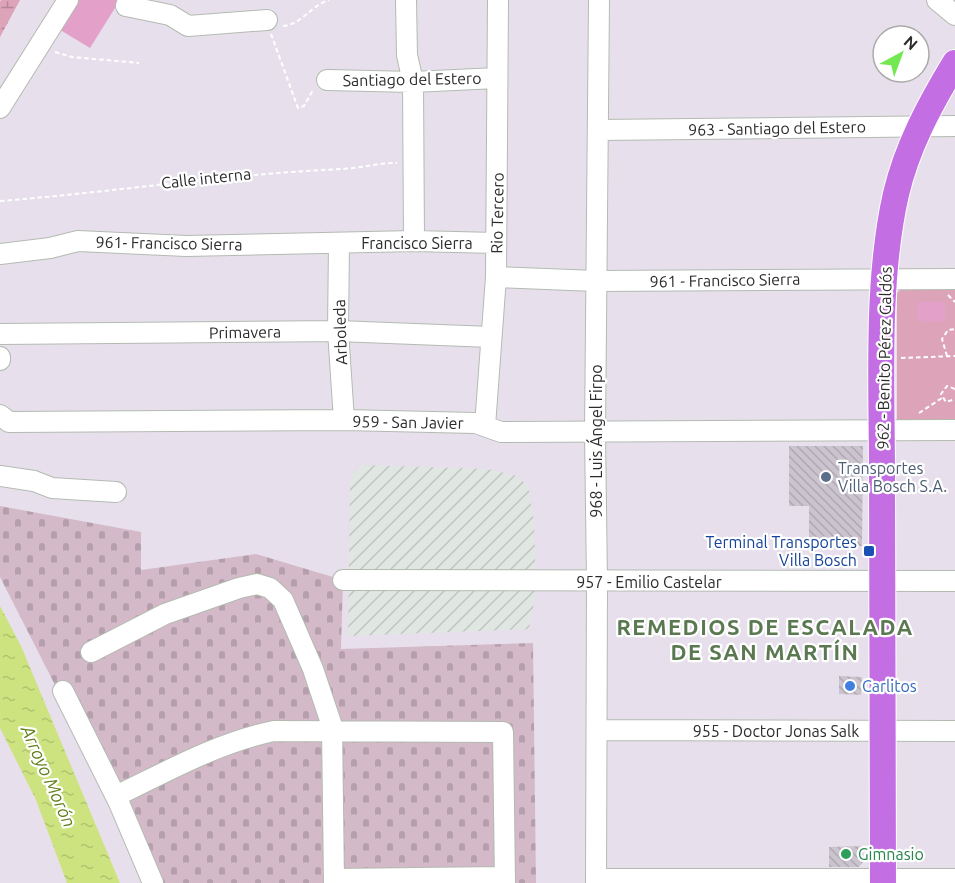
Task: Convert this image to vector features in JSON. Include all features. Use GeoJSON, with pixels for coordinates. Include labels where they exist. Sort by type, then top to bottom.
{"type":"FeatureCollection","features":[{"type":"Feature","properties":{"kind":"main road","name":"962 - Benito Pérez Galdós"},"geometry":{"type":"LineString","coordinates":[[883,881],[882,432],[885,277],[890,224],[897,192],[920,126],[955,63]]}},
{"type":"Feature","properties":{"kind":"street"},"geometry":{"type":"LineString","coordinates":[[0,108],[68,0]]}},
{"type":"Feature","properties":{"kind":"street"},"geometry":{"type":"LineString","coordinates":[[128,0],[126,6],[170,15],[188,26],[268,24]]}},
{"type":"Feature","properties":{"kind":"street"},"geometry":{"type":"LineString","coordinates":[[406,0],[407,55],[413,82],[414,242]]}},
{"type":"Feature","properties":{"kind":"street","name":"Rio Tercero"},"geometry":{"type":"LineString","coordinates":[[485,426],[496,278],[498,0]]}},
{"type":"Feature","properties":{"kind":"street","name":"968 - Luis Ángel Firpo"},"geometry":{"type":"LineString","coordinates":[[596,881],[595,433],[599,0]]}},
{"type":"Feature","properties":{"kind":"street"},"geometry":{"type":"LineString","coordinates":[[937,0],[955,15]]}},
{"type":"Feature","properties":{"kind":"street","name":"Santiago del Estero"},"geometry":{"type":"LineString","coordinates":[[327,80],[413,82],[498,78]]}},
{"type":"Feature","properties":{"kind":"street","name":"963 - Santiago del Estero"},"geometry":{"type":"LineString","coordinates":[[599,130],[955,126]]}},
{"type":"Feature","properties":{"kind":"street","name":"961- Francisco Sierra"},"geometry":{"type":"LineString","coordinates":[[0,254],[50,248],[78,241],[186,246],[339,243]]}},
{"type":"Feature","properties":{"kind":"street","name":"Francisco Sierra"},"geometry":{"type":"LineString","coordinates":[[339,243],[496,243]]}},
{"type":"Feature","properties":{"kind":"street","name":"Arboleda"},"geometry":{"type":"LineString","coordinates":[[339,243],[338,331],[344,420]]}},
{"type":"Feature","properties":{"kind":"street","name":"961 - Francisco Sierra"},"geometry":{"type":"LineString","coordinates":[[496,278],[596,281],[885,277],[955,279]]}},
{"type":"Feature","properties":{"kind":"street","name":"Primavera"},"geometry":{"type":"LineString","coordinates":[[0,334],[338,331],[491,337]]}},
{"type":"Feature","properties":{"kind":"street","name":"959 - San Javier"},"geometry":{"type":"LineString","coordinates":[[2,418],[476,423],[501,432],[955,430]]}},
{"type":"Feature","properties":{"kind":"street"},"geometry":{"type":"LineString","coordinates":[[0,476],[34,481],[52,488],[116,492]]}},
{"type":"Feature","properties":{"kind":"street","name":"957 - Emilio Castelar"},"geometry":{"type":"LineString","coordinates":[[343,580],[883,583],[955,581]]}},
{"type":"Feature","properties":{"kind":"street"},"geometry":{"type":"LineString","coordinates":[[91,652],[165,614],[239,588],[257,584],[270,588],[283,600],[313,669],[334,732],[334,881],[505,880],[503,732],[334,732],[274,731],[258,734],[177,767],[116,796]]}},
{"type":"Feature","properties":{"kind":"street"},"geometry":{"type":"LineString","coordinates":[[63,691],[116,796],[153,883]]}},
{"type":"Feature","properties":{"kind":"street","name":"955 - Doctor Jonas Salk"},"geometry":{"type":"LineString","coordinates":[[597,730],[955,731]]}},
{"type":"Feature","properties":{"kind":"street"},"geometry":{"type":"LineString","coordinates":[[596,881],[955,879]]}},
{"type":"Feature","properties":{"kind":"path"},"geometry":{"type":"LineString","coordinates":[[327,80],[318,83],[304,106],[298,108],[268,24],[299,22],[323,2],[329,0]]}},
{"type":"Feature","properties":{"kind":"path"},"geometry":{"type":"LineString","coordinates":[[39,45],[72,57],[139,63]]}},
{"type":"Feature","properties":{"kind":"path","name":"Calle interna"},"geometry":{"type":"LineString","coordinates":[[0,201],[78,195],[257,172],[353,168],[380,163],[412,163]]}},
{"type":"Feature","properties":{"kind":"path"},"geometry":{"type":"LineString","coordinates":[[947,356],[942,339],[948,330],[955,329]]}},
{"type":"Feature","properties":{"kind":"path"},"geometry":{"type":"LineString","coordinates":[[883,358],[955,356]]}},
{"type":"Feature","properties":{"kind":"path"},"geometry":{"type":"LineString","coordinates":[[955,388],[946,386],[941,394],[946,402],[955,399]]}},
{"type":"Feature","properties":{"kind":"shaded area"},"geometry":{"type":"Polygon","coordinates":[[[74,0],[120,0],[90,48],[57,28],[74,0]]]}},
{"type":"Feature","properties":{"kind":"shaded area"},"geometry":{"type":"Polygon","coordinates":[[[917,302],[945,302],[945,322],[917,321],[917,302]]]}},
{"type":"Feature","properties":{"kind":"shaded area"},"geometry":{"type":"Polygon","coordinates":[[[362,465],[487,469],[517,476],[528,486],[534,521],[536,592],[529,629],[348,636],[350,485],[354,472],[362,465]]]}},
{"type":"Feature","properties":{"kind":"green space"},"geometry":{"type":"Polygon","coordinates":[[[1,0],[20,0],[0,37],[0,2],[1,0]]]}},
{"type":"Feature","properties":{"kind":"green space"},"geometry":{"type":"Polygon","coordinates":[[[903,287],[955,287],[955,426],[905,427],[897,419],[897,293],[903,287]]]}},
{"type":"Feature","properties":{"kind":"green space"},"geometry":{"type":"Polygon","coordinates":[[[0,506],[141,532],[141,570],[256,554],[343,580],[341,649],[533,643],[536,883],[143,883],[107,787],[0,577],[0,506]]]}},
{"type":"Feature","properties":{"kind":"water","name":"Arroyo Morón"},"geometry":{"type":"Polygon","coordinates":[[[0,606],[21,646],[120,883],[67,883],[36,800],[0,728],[0,606]]]}},
{"type":"Feature","properties":{"kind":"building","name":"Transportes Villa Bosch S.A."},"geometry":{"type":"Polygon","coordinates":[[[789,446],[863,446],[862,546],[809,546],[809,506],[789,506],[789,446]]]}},
{"type":"Feature","properties":{"kind":"building","name":"Carlitos"},"geometry":{"type":"Polygon","coordinates":[[[839,676],[862,677],[861,695],[839,694],[839,676]]]}},
{"type":"Feature","properties":{"kind":"building","name":"Gimnasio"},"geometry":{"type":"Polygon","coordinates":[[[863,846],[863,862],[859,867],[829,867],[829,847],[863,846]]]}},
{"type":"Feature","properties":{"kind":"place","name":"Transportes Villa Bosch S.A."},"geometry":{"type":"Point","coordinates":[826,477]}},
{"type":"Feature","properties":{"kind":"place","name":"Terminal Transportes Villa Bosch"},"geometry":{"type":"Point","coordinates":[869,551]}},
{"type":"Feature","properties":{"kind":"place","name":"Carlitos"},"geometry":{"type":"Point","coordinates":[850,686]}},
{"type":"Feature","properties":{"kind":"place","name":"Gimnasio"},"geometry":{"type":"Point","coordinates":[846,854]}},
{"type":"Feature","properties":{"kind":"district","name":"REMEDIOS DE ESCALADA DE SAN MARTÍN"},"geometry":{"type":"Point","coordinates":[765,638]}}]}
